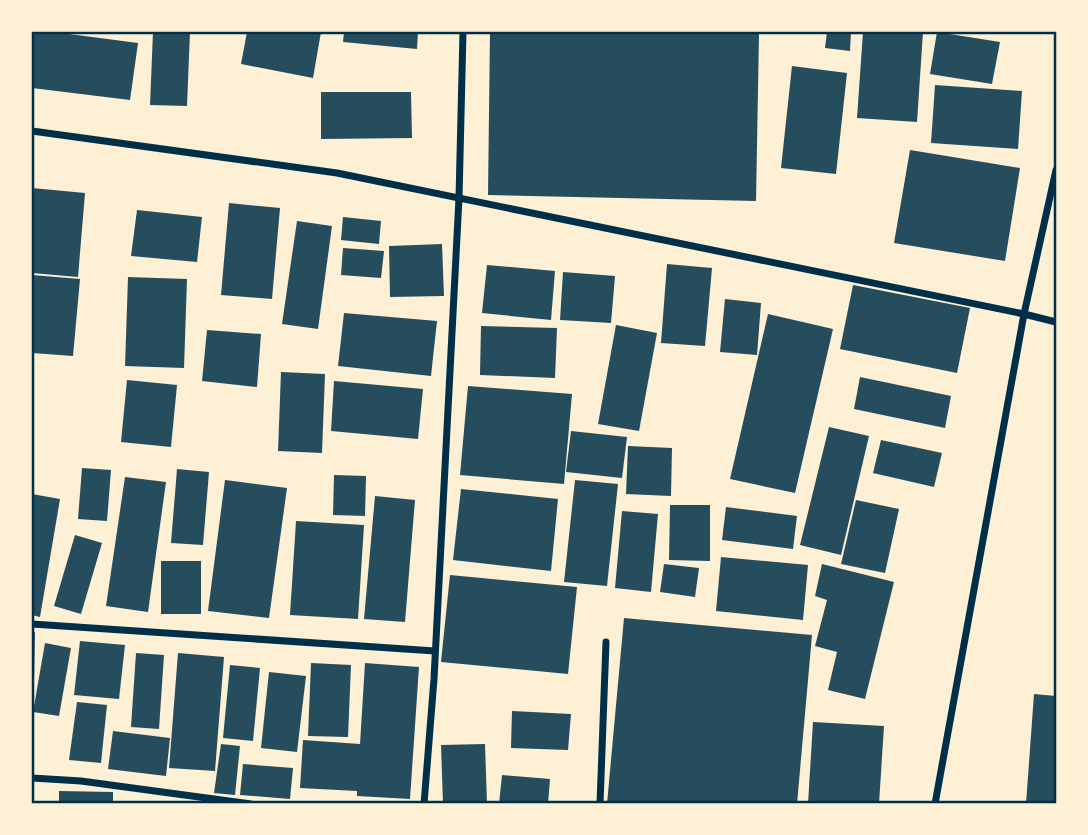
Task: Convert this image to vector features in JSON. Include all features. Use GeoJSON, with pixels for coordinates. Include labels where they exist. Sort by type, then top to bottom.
{"type":"FeatureCollection","features":[{"type":"Feature","properties":{"kind":"street"},"geometry":{"type":"LineString","coordinates":[[424,803],[460,198],[463,32]]}},
{"type":"Feature","properties":{"kind":"street"},"geometry":{"type":"LineString","coordinates":[[32,131],[337,173],[1056,322]]}},
{"type":"Feature","properties":{"kind":"street"},"geometry":{"type":"LineString","coordinates":[[935,803],[1024,314],[1056,170]]}},
{"type":"Feature","properties":{"kind":"street"},"geometry":{"type":"LineString","coordinates":[[32,624],[435,651]]}},
{"type":"Feature","properties":{"kind":"street"},"geometry":{"type":"LineString","coordinates":[[600,803],[606,642]]}},
{"type":"Feature","properties":{"kind":"street"},"geometry":{"type":"LineString","coordinates":[[32,778],[81,781],[251,803]]}},
{"type":"Feature","properties":{"kind":"building"},"geometry":{"type":"Polygon","coordinates":[[[33,32],[54,32],[138,43],[130,100],[32,88],[33,32]]]}},
{"type":"Feature","properties":{"kind":"building"},"geometry":{"type":"Polygon","coordinates":[[[153,32],[190,32],[187,106],[150,105],[153,32]]]}},
{"type":"Feature","properties":{"kind":"building"},"geometry":{"type":"Polygon","coordinates":[[[247,32],[321,32],[313,78],[241,64],[247,32]]]}},
{"type":"Feature","properties":{"kind":"building"},"geometry":{"type":"Polygon","coordinates":[[[344,32],[418,32],[417,49],[343,42],[344,32]]]}},
{"type":"Feature","properties":{"kind":"building"},"geometry":{"type":"Polygon","coordinates":[[[490,32],[759,34],[756,201],[488,195],[490,32]]]}},
{"type":"Feature","properties":{"kind":"building"},"geometry":{"type":"Polygon","coordinates":[[[827,32],[851,32],[850,51],[825,48],[827,32]]]}},
{"type":"Feature","properties":{"kind":"building"},"geometry":{"type":"Polygon","coordinates":[[[863,32],[923,32],[917,122],[857,118],[863,32]]]}},
{"type":"Feature","properties":{"kind":"building"},"geometry":{"type":"Polygon","coordinates":[[[937,32],[1000,42],[992,84],[930,74],[937,32]]]}},
{"type":"Feature","properties":{"kind":"building"},"geometry":{"type":"Polygon","coordinates":[[[792,66],[847,73],[836,174],[781,168],[792,66]]]}},
{"type":"Feature","properties":{"kind":"building"},"geometry":{"type":"Polygon","coordinates":[[[935,85],[1022,91],[1018,149],[931,143],[935,85]]]}},
{"type":"Feature","properties":{"kind":"building"},"geometry":{"type":"Polygon","coordinates":[[[321,92],[411,92],[412,138],[321,139],[321,92]]]}},
{"type":"Feature","properties":{"kind":"building"},"geometry":{"type":"Polygon","coordinates":[[[910,150],[1020,168],[1005,261],[894,243],[910,150]]]}},
{"type":"Feature","properties":{"kind":"building"},"geometry":{"type":"Polygon","coordinates":[[[32,188],[85,193],[78,277],[32,273],[32,188]]]}},
{"type":"Feature","properties":{"kind":"building"},"geometry":{"type":"Polygon","coordinates":[[[229,203],[280,208],[272,299],[221,295],[229,203]]]}},
{"type":"Feature","properties":{"kind":"building"},"geometry":{"type":"Polygon","coordinates":[[[137,210],[202,217],[197,262],[131,256],[137,210]]]}},
{"type":"Feature","properties":{"kind":"building"},"geometry":{"type":"Polygon","coordinates":[[[343,217],[381,221],[379,244],[341,240],[343,217]]]}},
{"type":"Feature","properties":{"kind":"building"},"geometry":{"type":"Polygon","coordinates":[[[297,221],[332,226],[318,329],[282,324],[297,221]]]}},
{"type":"Feature","properties":{"kind":"building"},"geometry":{"type":"Polygon","coordinates":[[[442,244],[444,296],[390,297],[389,246],[442,244]]]}},
{"type":"Feature","properties":{"kind":"building"},"geometry":{"type":"Polygon","coordinates":[[[343,248],[384,251],[381,278],[341,275],[343,248]]]}},
{"type":"Feature","properties":{"kind":"building"},"geometry":{"type":"Polygon","coordinates":[[[667,264],[712,268],[705,346],[661,343],[667,264]]]}},
{"type":"Feature","properties":{"kind":"building"},"geometry":{"type":"Polygon","coordinates":[[[487,265],[555,271],[551,320],[482,313],[487,265]]]}},
{"type":"Feature","properties":{"kind":"building"},"geometry":{"type":"Polygon","coordinates":[[[563,272],[615,276],[611,323],[560,320],[563,272]]]}},
{"type":"Feature","properties":{"kind":"building"},"geometry":{"type":"Polygon","coordinates":[[[32,275],[80,279],[73,356],[32,353],[32,275]]]}},
{"type":"Feature","properties":{"kind":"building"},"geometry":{"type":"Polygon","coordinates":[[[128,277],[187,279],[184,368],[125,366],[128,277]]]}},
{"type":"Feature","properties":{"kind":"building"},"geometry":{"type":"Polygon","coordinates":[[[853,285],[970,308],[957,373],[840,349],[853,285]]]}},
{"type":"Feature","properties":{"kind":"building"},"geometry":{"type":"Polygon","coordinates":[[[725,299],[761,303],[757,355],[720,352],[725,299]]]}},
{"type":"Feature","properties":{"kind":"building"},"geometry":{"type":"Polygon","coordinates":[[[344,313],[437,321],[431,376],[338,366],[344,313]]]}},
{"type":"Feature","properties":{"kind":"building"},"geometry":{"type":"Polygon","coordinates":[[[768,314],[833,329],[795,493],[730,479],[768,314]]]}},
{"type":"Feature","properties":{"kind":"building"},"geometry":{"type":"Polygon","coordinates":[[[616,325],[657,333],[639,431],[598,424],[616,325]]]}},
{"type":"Feature","properties":{"kind":"building"},"geometry":{"type":"Polygon","coordinates":[[[481,326],[557,328],[555,378],[480,375],[481,326]]]}},
{"type":"Feature","properties":{"kind":"building"},"geometry":{"type":"Polygon","coordinates":[[[207,330],[261,334],[257,387],[202,381],[207,330]]]}},
{"type":"Feature","properties":{"kind":"building"},"geometry":{"type":"Polygon","coordinates":[[[281,372],[325,374],[322,453],[278,451],[281,372]]]}},
{"type":"Feature","properties":{"kind":"building"},"geometry":{"type":"Polygon","coordinates":[[[860,377],[951,396],[945,428],[854,409],[860,377]]]}},
{"type":"Feature","properties":{"kind":"building"},"geometry":{"type":"Polygon","coordinates":[[[127,380],[177,385],[171,447],[121,442],[127,380]]]}},
{"type":"Feature","properties":{"kind":"building"},"geometry":{"type":"Polygon","coordinates":[[[334,381],[423,389],[418,439],[331,431],[334,381]]]}},
{"type":"Feature","properties":{"kind":"building"},"geometry":{"type":"Polygon","coordinates":[[[468,386],[572,394],[564,484],[460,475],[468,386]]]}},
{"type":"Feature","properties":{"kind":"building"},"geometry":{"type":"Polygon","coordinates":[[[829,427],[869,436],[841,555],[800,545],[829,427]]]}},
{"type":"Feature","properties":{"kind":"building"},"geometry":{"type":"Polygon","coordinates":[[[571,431],[627,437],[622,478],[566,472],[571,431]]]}},
{"type":"Feature","properties":{"kind":"building"},"geometry":{"type":"Polygon","coordinates":[[[881,440],[942,453],[934,487],[873,473],[881,440]]]}},
{"type":"Feature","properties":{"kind":"building"},"geometry":{"type":"Polygon","coordinates":[[[628,446],[672,448],[671,496],[626,494],[628,446]]]}},
{"type":"Feature","properties":{"kind":"building"},"geometry":{"type":"Polygon","coordinates":[[[82,468],[111,470],[107,521],[78,519],[82,468]]]}},
{"type":"Feature","properties":{"kind":"building"},"geometry":{"type":"Polygon","coordinates":[[[177,469],[209,472],[203,545],[171,543],[177,469]]]}},
{"type":"Feature","properties":{"kind":"building"},"geometry":{"type":"Polygon","coordinates":[[[334,475],[366,476],[365,516],[333,515],[334,475]]]}},
{"type":"Feature","properties":{"kind":"building"},"geometry":{"type":"Polygon","coordinates":[[[125,477],[166,482],[148,612],[106,606],[125,477]]]}},
{"type":"Feature","properties":{"kind":"building"},"geometry":{"type":"Polygon","coordinates":[[[225,480],[287,488],[269,618],[208,611],[225,480]]]}},
{"type":"Feature","properties":{"kind":"building"},"geometry":{"type":"Polygon","coordinates":[[[575,480],[618,484],[607,586],[564,582],[575,480]]]}},
{"type":"Feature","properties":{"kind":"building"},"geometry":{"type":"Polygon","coordinates":[[[461,489],[558,499],[551,571],[453,560],[461,489]]]}},
{"type":"Feature","properties":{"kind":"building"},"geometry":{"type":"Polygon","coordinates":[[[32,494],[60,499],[40,617],[32,615],[32,494]]]}},
{"type":"Feature","properties":{"kind":"building"},"geometry":{"type":"Polygon","coordinates":[[[375,496],[415,500],[405,622],[364,619],[375,496]]]}},
{"type":"Feature","properties":{"kind":"building"},"geometry":{"type":"Polygon","coordinates":[[[856,500],[899,509],[885,573],[841,564],[856,500]]]}},
{"type":"Feature","properties":{"kind":"building"},"geometry":{"type":"Polygon","coordinates":[[[670,505],[710,505],[710,561],[669,560],[670,505]]]}},
{"type":"Feature","properties":{"kind":"building"},"geometry":{"type":"Polygon","coordinates":[[[726,507],[797,516],[793,549],[722,540],[726,507]]]}},
{"type":"Feature","properties":{"kind":"building"},"geometry":{"type":"Polygon","coordinates":[[[622,511],[658,514],[651,592],[615,588],[622,511]]]}},
{"type":"Feature","properties":{"kind":"building"},"geometry":{"type":"Polygon","coordinates":[[[296,521],[364,525],[358,619],[290,615],[296,521]]]}},
{"type":"Feature","properties":{"kind":"building"},"geometry":{"type":"Polygon","coordinates":[[[75,535],[102,543],[81,614],[54,606],[75,535]]]}},
{"type":"Feature","properties":{"kind":"building"},"geometry":{"type":"Polygon","coordinates":[[[721,557],[808,565],[803,620],[716,611],[721,557]]]}},
{"type":"Feature","properties":{"kind":"building"},"geometry":{"type":"Polygon","coordinates":[[[161,561],[201,561],[201,614],[161,614],[161,561]]]}},
{"type":"Feature","properties":{"kind":"building"},"geometry":{"type":"Polygon","coordinates":[[[664,564],[699,568],[695,597],[660,592],[664,564]]]}},
{"type":"Feature","properties":{"kind":"building"},"geometry":{"type":"Polygon","coordinates":[[[822,564],[894,582],[865,699],[828,690],[837,652],[815,646],[827,600],[815,596],[822,564]]]}},
{"type":"Feature","properties":{"kind":"building"},"geometry":{"type":"Polygon","coordinates":[[[450,575],[577,587],[568,674],[441,662],[450,575]]]}},
{"type":"Feature","properties":{"kind":"building"},"geometry":{"type":"Polygon","coordinates":[[[624,618],[812,635],[797,804],[607,804],[624,618]]]}},
{"type":"Feature","properties":{"kind":"building"},"geometry":{"type":"Polygon","coordinates":[[[32,632],[35,632],[34,681],[32,681],[32,632]]]}},
{"type":"Feature","properties":{"kind":"building"},"geometry":{"type":"Polygon","coordinates":[[[80,641],[125,645],[119,699],[74,695],[80,641]]]}},
{"type":"Feature","properties":{"kind":"building"},"geometry":{"type":"Polygon","coordinates":[[[45,643],[71,648],[59,716],[33,712],[45,643]]]}},
{"type":"Feature","properties":{"kind":"building"},"geometry":{"type":"Polygon","coordinates":[[[136,653],[164,655],[159,729],[131,727],[136,653]]]}},
{"type":"Feature","properties":{"kind":"building"},"geometry":{"type":"Polygon","coordinates":[[[178,653],[224,657],[215,771],[169,768],[178,653]]]}},
{"type":"Feature","properties":{"kind":"building"},"geometry":{"type":"Polygon","coordinates":[[[311,663],[351,665],[348,737],[308,736],[311,663]]]}},
{"type":"Feature","properties":{"kind":"building"},"geometry":{"type":"Polygon","coordinates":[[[365,663],[419,667],[410,799],[357,796],[357,791],[300,788],[303,740],[360,744],[365,663]]]}},
{"type":"Feature","properties":{"kind":"building"},"geometry":{"type":"Polygon","coordinates":[[[230,665],[260,668],[253,741],[223,738],[230,665]]]}},
{"type":"Feature","properties":{"kind":"building"},"geometry":{"type":"Polygon","coordinates":[[[269,672],[306,676],[297,752],[261,748],[269,672]]]}},
{"type":"Feature","properties":{"kind":"building"},"geometry":{"type":"Polygon","coordinates":[[[1034,694],[1056,696],[1056,804],[1026,804],[1034,694]]]}},
{"type":"Feature","properties":{"kind":"building"},"geometry":{"type":"Polygon","coordinates":[[[77,702],[107,705],[101,763],[69,760],[77,702]]]}},
{"type":"Feature","properties":{"kind":"building"},"geometry":{"type":"Polygon","coordinates":[[[512,711],[571,714],[568,750],[511,748],[512,711]]]}},
{"type":"Feature","properties":{"kind":"building"},"geometry":{"type":"Polygon","coordinates":[[[813,722],[884,726],[879,804],[808,804],[813,722]]]}},
{"type":"Feature","properties":{"kind":"building"},"geometry":{"type":"Polygon","coordinates":[[[113,731],[170,738],[166,776],[108,769],[113,731]]]}},
{"type":"Feature","properties":{"kind":"building"},"geometry":{"type":"Polygon","coordinates":[[[221,744],[240,746],[235,795],[214,793],[221,744]]]}},
{"type":"Feature","properties":{"kind":"building"},"geometry":{"type":"Polygon","coordinates":[[[485,744],[487,804],[443,804],[441,745],[485,744]]]}},
{"type":"Feature","properties":{"kind":"building"},"geometry":{"type":"Polygon","coordinates":[[[243,764],[293,768],[290,799],[240,795],[243,764]]]}},
{"type":"Feature","properties":{"kind":"building"},"geometry":{"type":"Polygon","coordinates":[[[502,775],[550,779],[548,804],[499,804],[502,775]]]}},
{"type":"Feature","properties":{"kind":"building"},"geometry":{"type":"Polygon","coordinates":[[[59,791],[113,792],[113,804],[59,804],[59,791]]]}}]}
